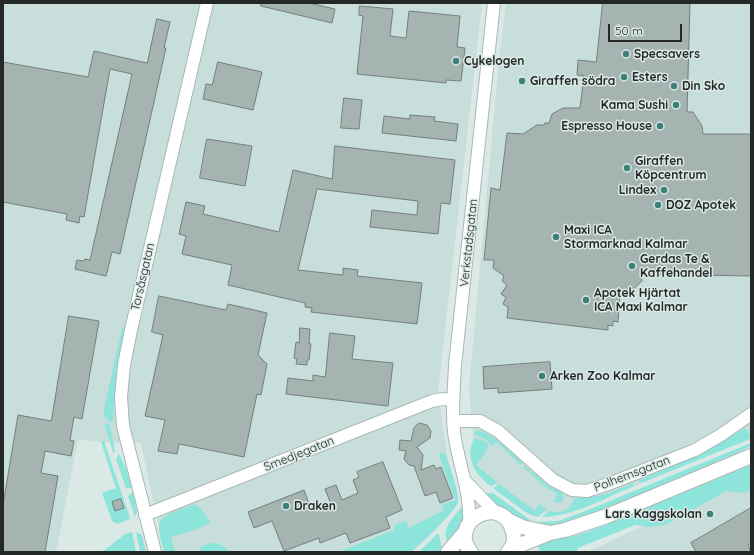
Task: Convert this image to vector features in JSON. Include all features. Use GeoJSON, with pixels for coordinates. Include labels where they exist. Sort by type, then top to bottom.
{"type":"FeatureCollection","features":[{"type":"Feature","properties":{"kind":"street","name":"Torsåsgatan"},"geometry":{"type":"LineString","coordinates":[[155,552],[123,426],[121,397],[124,365],[207,3]]}},
{"type":"Feature","properties":{"kind":"street","name":"Verkstadsgatan"},"geometry":{"type":"LineString","coordinates":[[467,528],[470,510],[465,481],[456,445],[453,421],[453,400],[494,3]]}},
{"type":"Feature","properties":{"kind":"street","name":"Smedjegatan"},"geometry":{"type":"LineString","coordinates":[[145,515],[432,401],[442,399],[453,400]]}},
{"type":"Feature","properties":{"kind":"street","name":"Polhemsgatan"},"geometry":{"type":"LineString","coordinates":[[453,421],[480,421],[498,431],[553,480],[572,490],[587,491],[695,450],[721,435],[751,414]]}},
{"type":"Feature","properties":{"kind":"street"},"geometry":{"type":"LineString","coordinates":[[509,551],[550,533],[565,530],[607,516],[751,456]]}},
{"type":"Feature","properties":{"kind":"street","name":"Verkstadsgatan"},"geometry":{"type":"LineString","coordinates":[[465,481],[495,512]]}},
{"type":"Feature","properties":{"kind":"street"},"geometry":{"type":"LineString","coordinates":[[448,552],[474,518],[480,514],[488,512],[495,512],[502,515],[508,520],[522,527],[550,533]]}},
{"type":"Feature","properties":{"kind":"street"},"geometry":{"type":"LineString","coordinates":[[508,520],[512,526],[514,536],[509,551]]}},
{"type":"Feature","properties":{"kind":"street"},"geometry":{"type":"LineString","coordinates":[[467,528],[466,539],[469,549],[472,552]]}},
{"type":"Feature","properties":{"kind":"shaded area"},"geometry":{"type":"Polygon","coordinates":[[[3,3],[482,3],[438,392],[454,504],[367,552],[164,552],[141,443],[101,442],[78,439],[56,552],[3,552],[3,3]]]}},
{"type":"Feature","properties":{"kind":"shaded area"},"geometry":{"type":"Polygon","coordinates":[[[506,3],[751,3],[751,437],[625,490],[551,515],[526,509],[476,469],[469,388],[499,60],[506,3]]]}},
{"type":"Feature","properties":{"kind":"shaded area"},"geometry":{"type":"Polygon","coordinates":[[[122,328],[124,329],[124,333],[117,369],[113,422],[110,422],[104,416],[104,409],[122,328]]]}},
{"type":"Feature","properties":{"kind":"shaded area"},"geometry":{"type":"Polygon","coordinates":[[[105,423],[109,424],[111,430],[115,453],[113,452],[105,423]]]}},
{"type":"Feature","properties":{"kind":"shaded area"},"geometry":{"type":"Polygon","coordinates":[[[745,428],[751,436],[750,439],[641,483],[638,481],[706,451],[745,428]]]}},
{"type":"Feature","properties":{"kind":"shaded area"},"geometry":{"type":"Polygon","coordinates":[[[476,430],[496,439],[523,463],[521,465],[496,442],[492,446],[486,439],[475,435],[476,430]]]}},
{"type":"Feature","properties":{"kind":"shaded area"},"geometry":{"type":"Polygon","coordinates":[[[474,438],[484,441],[488,445],[486,452],[476,465],[497,482],[491,486],[480,476],[473,465],[470,452],[474,438]]]}},
{"type":"Feature","properties":{"kind":"shaded area"},"geometry":{"type":"Polygon","coordinates":[[[104,441],[130,519],[117,524],[112,521],[102,493],[116,488],[101,442],[104,441]]]}},
{"type":"Feature","properties":{"kind":"shaded area"},"geometry":{"type":"Polygon","coordinates":[[[751,443],[751,446],[704,468],[582,519],[559,525],[536,526],[537,522],[558,521],[583,512],[751,443]]]}},
{"type":"Feature","properties":{"kind":"shaded area"},"geometry":{"type":"Polygon","coordinates":[[[441,453],[446,454],[458,497],[456,506],[445,520],[411,552],[339,552],[394,530],[395,525],[406,521],[409,528],[442,511],[444,507],[441,505],[455,500],[439,455],[441,453]]]}},
{"type":"Feature","properties":{"kind":"shaded area"},"geometry":{"type":"Polygon","coordinates":[[[119,454],[126,468],[132,488],[126,488],[116,459],[119,454]]]}},
{"type":"Feature","properties":{"kind":"shaded area"},"geometry":{"type":"Polygon","coordinates":[[[751,465],[751,490],[744,493],[726,491],[667,524],[650,527],[635,525],[578,548],[577,552],[540,552],[537,543],[590,531],[751,465]]]}},
{"type":"Feature","properties":{"kind":"shaded area"},"geometry":{"type":"Polygon","coordinates":[[[525,466],[549,486],[562,493],[564,497],[562,502],[554,502],[557,494],[543,485],[524,468],[525,466]]]}},
{"type":"Feature","properties":{"kind":"shaded area","name":"Lars Kaggskolan"},"geometry":{"type":"Polygon","coordinates":[[[751,476],[751,552],[587,552],[751,476]]]}},
{"type":"Feature","properties":{"kind":"shaded area"},"geometry":{"type":"Polygon","coordinates":[[[633,483],[634,486],[577,510],[565,514],[542,517],[550,511],[559,512],[565,510],[570,506],[575,498],[602,495],[633,483]]]}},
{"type":"Feature","properties":{"kind":"shaded area"},"geometry":{"type":"Polygon","coordinates":[[[499,484],[535,511],[539,504],[547,509],[538,517],[528,514],[493,488],[499,484]]]}},
{"type":"Feature","properties":{"kind":"shaded area"},"geometry":{"type":"Polygon","coordinates":[[[133,492],[137,512],[135,517],[128,496],[133,492]]]}},
{"type":"Feature","properties":{"kind":"shaded area"},"geometry":{"type":"Polygon","coordinates":[[[488,493],[493,493],[529,519],[530,525],[497,507],[484,496],[488,493]]]}},
{"type":"Feature","properties":{"kind":"shaded area"},"geometry":{"type":"Polygon","coordinates":[[[195,504],[210,521],[208,524],[195,530],[171,537],[175,552],[164,552],[159,527],[160,522],[168,515],[195,504]]]}},
{"type":"Feature","properties":{"kind":"shaded area"},"geometry":{"type":"Polygon","coordinates":[[[463,505],[464,521],[450,545],[446,539],[446,529],[463,505]]]}},
{"type":"Feature","properties":{"kind":"shaded area"},"geometry":{"type":"Polygon","coordinates":[[[132,532],[136,552],[102,552],[125,534],[132,532]]]}},
{"type":"Feature","properties":{"kind":"shaded area"},"geometry":{"type":"Polygon","coordinates":[[[136,532],[142,535],[146,552],[140,552],[136,532]]]}},
{"type":"Feature","properties":{"kind":"shaded area"},"geometry":{"type":"Polygon","coordinates":[[[437,534],[439,534],[441,545],[445,549],[441,552],[419,552],[437,534]]]}},
{"type":"Feature","properties":{"kind":"shaded area"},"geometry":{"type":"Polygon","coordinates":[[[212,543],[222,545],[229,552],[201,552],[200,547],[212,543]]]}},
{"type":"Feature","properties":{"kind":"building"},"geometry":{"type":"Polygon","coordinates":[[[261,3],[309,3],[335,9],[332,23],[261,6],[261,3]]]}},
{"type":"Feature","properties":{"kind":"building","name":"Giraffen Köpcentrum"},"geometry":{"type":"Polygon","coordinates":[[[603,3],[690,3],[687,112],[693,112],[702,126],[703,134],[751,134],[751,276],[641,274],[642,281],[628,294],[620,293],[618,322],[613,321],[613,326],[608,325],[608,330],[507,318],[508,307],[503,304],[506,297],[501,294],[507,285],[502,281],[504,276],[493,268],[494,260],[484,260],[491,188],[500,190],[507,133],[523,134],[537,125],[549,123],[552,114],[563,108],[580,108],[584,76],[577,75],[578,60],[596,62],[603,3]]]}},
{"type":"Feature","properties":{"kind":"building"},"geometry":{"type":"Polygon","coordinates":[[[360,6],[393,9],[390,36],[406,38],[409,11],[460,16],[457,47],[465,48],[461,81],[446,80],[446,83],[357,74],[363,16],[359,15],[360,6]]]}},
{"type":"Feature","properties":{"kind":"building"},"geometry":{"type":"Polygon","coordinates":[[[157,19],[170,22],[164,48],[166,48],[120,254],[112,252],[106,276],[75,269],[77,260],[90,260],[132,74],[110,69],[84,217],[80,216],[79,223],[66,220],[67,214],[3,202],[3,62],[88,77],[94,51],[147,63],[157,19]]]}},
{"type":"Feature","properties":{"kind":"building"},"geometry":{"type":"Polygon","coordinates":[[[218,62],[262,72],[253,110],[203,99],[206,84],[212,85],[218,62]]]}},
{"type":"Feature","properties":{"kind":"building"},"geometry":{"type":"Polygon","coordinates":[[[344,98],[362,100],[359,129],[341,128],[344,98]]]}},
{"type":"Feature","properties":{"kind":"building"},"geometry":{"type":"Polygon","coordinates":[[[410,115],[435,117],[434,121],[458,124],[456,141],[382,133],[384,116],[410,119],[410,115]]]}},
{"type":"Feature","properties":{"kind":"building"},"geometry":{"type":"Polygon","coordinates":[[[207,139],[252,146],[245,186],[200,178],[207,139]]]}},
{"type":"Feature","properties":{"kind":"building"},"geometry":{"type":"Polygon","coordinates":[[[335,146],[455,160],[450,204],[441,203],[438,234],[370,227],[372,210],[417,215],[418,201],[317,189],[298,270],[343,275],[343,268],[358,270],[357,276],[422,283],[417,324],[311,312],[312,308],[305,307],[305,303],[228,285],[232,265],[182,254],[186,236],[179,234],[186,202],[205,206],[203,214],[279,232],[293,170],[332,179],[335,146]]]}},
{"type":"Feature","properties":{"kind":"building"},"geometry":{"type":"Polygon","coordinates":[[[159,296],[226,310],[228,304],[267,313],[258,355],[267,364],[261,395],[257,394],[244,457],[179,444],[177,454],[158,451],[165,420],[145,416],[163,335],[152,332],[159,296]]]}},
{"type":"Feature","properties":{"kind":"building"},"geometry":{"type":"Polygon","coordinates":[[[69,316],[99,321],[82,419],[74,417],[70,440],[74,441],[71,456],[45,451],[41,473],[58,476],[45,552],[3,552],[3,505],[18,415],[51,421],[69,316]]]}},
{"type":"Feature","properties":{"kind":"building"},"geometry":{"type":"Polygon","coordinates":[[[300,328],[310,329],[309,343],[311,344],[307,365],[296,364],[297,359],[294,358],[296,342],[299,343],[300,328]]]}},
{"type":"Feature","properties":{"kind":"building"},"geometry":{"type":"Polygon","coordinates":[[[330,333],[355,336],[352,359],[393,363],[388,406],[286,394],[288,378],[313,381],[313,375],[325,377],[330,333]]]}},
{"type":"Feature","properties":{"kind":"building"},"geometry":{"type":"Polygon","coordinates":[[[550,362],[552,389],[498,393],[498,388],[484,389],[483,367],[550,362]]]}},
{"type":"Feature","properties":{"kind":"building"},"geometry":{"type":"Polygon","coordinates":[[[419,423],[427,425],[431,431],[430,438],[417,447],[423,455],[421,470],[434,465],[436,469],[441,467],[453,498],[440,503],[436,492],[425,496],[414,466],[409,465],[404,459],[406,451],[399,450],[400,440],[411,441],[414,428],[419,423]]]}},
{"type":"Feature","properties":{"kind":"building","name":"Draken"},"geometry":{"type":"Polygon","coordinates":[[[383,462],[402,510],[386,517],[390,528],[350,543],[346,533],[320,543],[319,538],[284,551],[272,521],[254,528],[248,512],[304,490],[312,512],[331,504],[325,489],[336,485],[342,500],[358,493],[353,480],[359,477],[357,472],[383,462]]]}},
{"type":"Feature","properties":{"kind":"building"},"geometry":{"type":"Polygon","coordinates":[[[121,499],[124,508],[115,511],[112,502],[121,499]]]}},
{"type":"Feature","properties":{"kind":"building","name":"Lars Kaggskolan"},"geometry":{"type":"Polygon","coordinates":[[[751,508],[751,543],[748,545],[751,552],[696,552],[691,543],[751,508]]]}},
{"type":"Feature","properties":{"kind":"place","name":"Specsavers"},"geometry":{"type":"Point","coordinates":[626,54]}},
{"type":"Feature","properties":{"kind":"place","name":"Cykelogen"},"geometry":{"type":"Point","coordinates":[456,61]}},
{"type":"Feature","properties":{"kind":"place","name":"Esters"},"geometry":{"type":"Point","coordinates":[624,77]}},
{"type":"Feature","properties":{"kind":"place","name":"Giraffen södra"},"geometry":{"type":"Point","coordinates":[522,81]}},
{"type":"Feature","properties":{"kind":"place","name":"Din Sko"},"geometry":{"type":"Point","coordinates":[674,86]}},
{"type":"Feature","properties":{"kind":"place","name":"Kama Sushi"},"geometry":{"type":"Point","coordinates":[676,105]}},
{"type":"Feature","properties":{"kind":"place","name":"Espresso House"},"geometry":{"type":"Point","coordinates":[660,126]}},
{"type":"Feature","properties":{"kind":"place","name":"Giraffen Köpcentrum"},"geometry":{"type":"Point","coordinates":[627,168]}},
{"type":"Feature","properties":{"kind":"place","name":"Lindex"},"geometry":{"type":"Point","coordinates":[664,190]}},
{"type":"Feature","properties":{"kind":"place","name":"DOZ Apotek"},"geometry":{"type":"Point","coordinates":[658,205]}},
{"type":"Feature","properties":{"kind":"place","name":"Maxi ICA Stormarknad Kalmar"},"geometry":{"type":"Point","coordinates":[556,237]}},
{"type":"Feature","properties":{"kind":"place","name":"Gerdas Te & Kaffehandel"},"geometry":{"type":"Point","coordinates":[632,266]}},
{"type":"Feature","properties":{"kind":"place","name":"Apotek Hjärtat ICA Maxi Kalmar"},"geometry":{"type":"Point","coordinates":[586,300]}},
{"type":"Feature","properties":{"kind":"place","name":"Arken Zoo Kalmar"},"geometry":{"type":"Point","coordinates":[542,376]}},
{"type":"Feature","properties":{"kind":"place","name":"Draken"},"geometry":{"type":"Point","coordinates":[286,506]}},
{"type":"Feature","properties":{"kind":"place","name":"Lars Kaggskolan"},"geometry":{"type":"Point","coordinates":[710,514]}}]}
